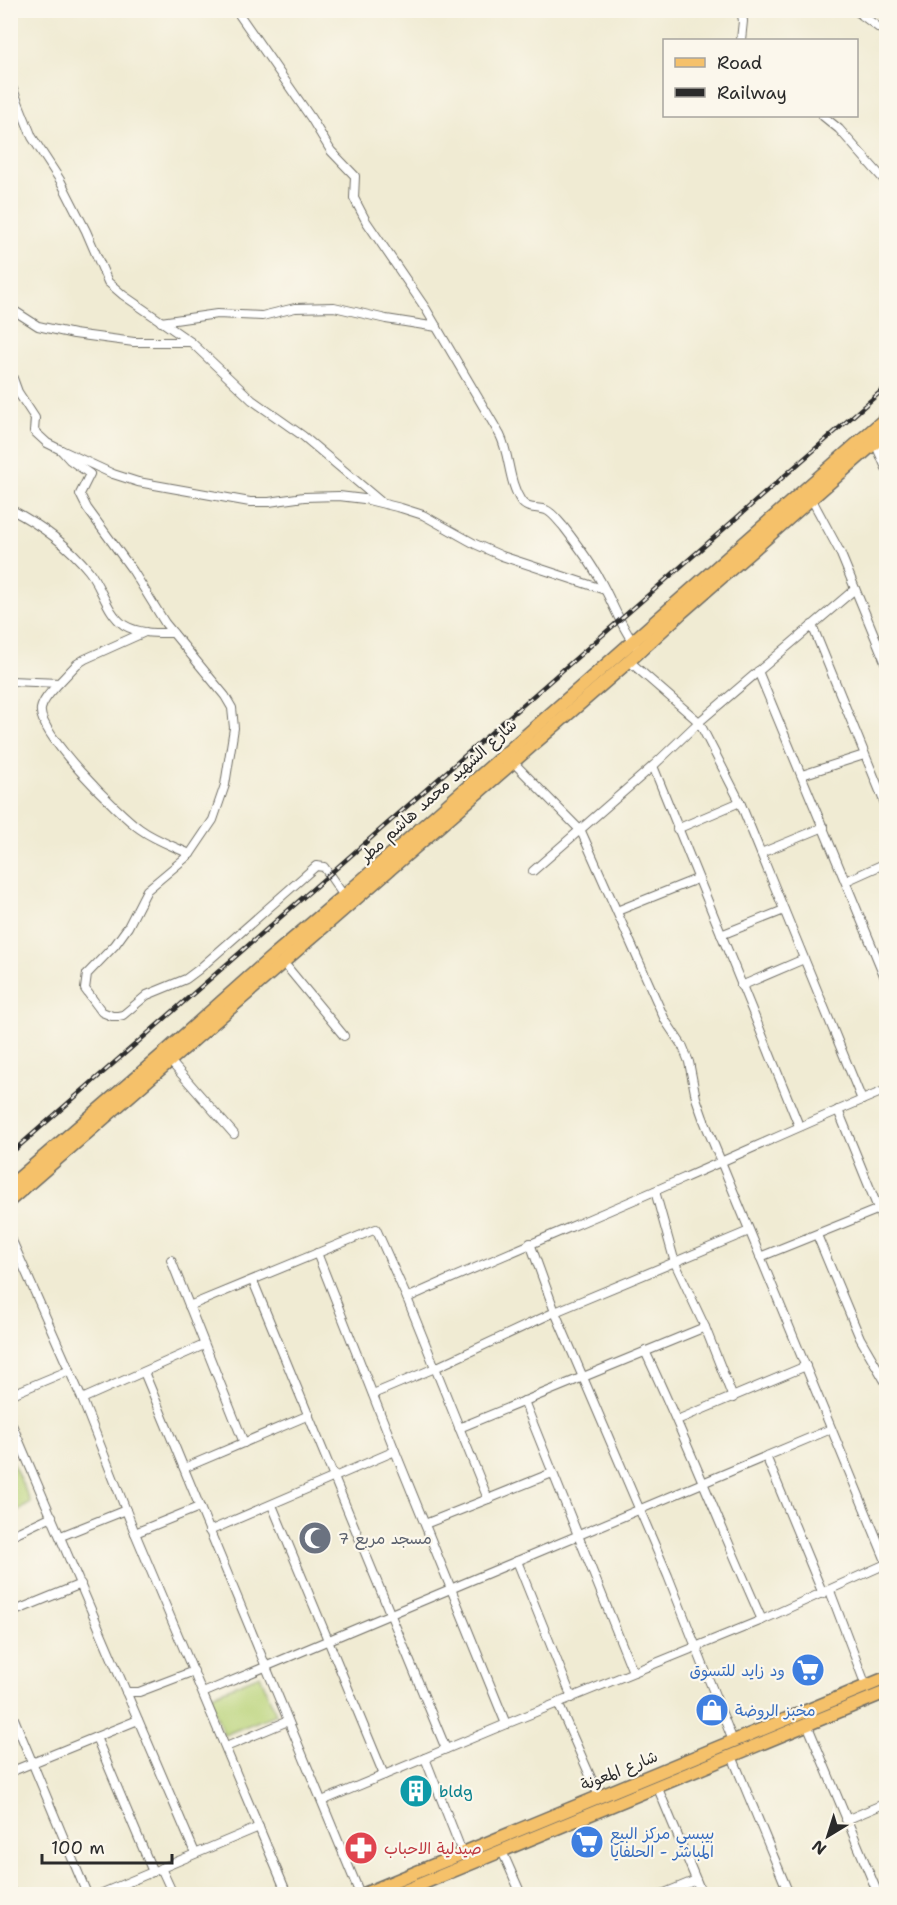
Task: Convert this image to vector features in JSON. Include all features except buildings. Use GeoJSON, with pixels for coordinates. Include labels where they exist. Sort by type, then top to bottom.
{"type":"FeatureCollection","features":[{"type":"Feature","properties":{"kind":"main road","name":"شارع الشهيد محمد هاشم مطر"},"geometry":{"type":"LineString","coordinates":[[10,1200],[629,661],[636,646],[886,418]]}},
{"type":"Feature","properties":{"kind":"main road","name":"شارع الشهيد محمد هاشم مطر"},"geometry":{"type":"LineString","coordinates":[[10,1186],[171,1048],[274,955],[886,433]]}},
{"type":"Feature","properties":{"kind":"main road","name":"شارع المعونة"},"geometry":{"type":"LineString","coordinates":[[362,1894],[886,1678]]}},
{"type":"Feature","properties":{"kind":"main road","name":"شارع المعونة"},"geometry":{"type":"LineString","coordinates":[[397,1894],[886,1692]]}},
{"type":"Feature","properties":{"kind":"street"},"geometry":{"type":"LineString","coordinates":[[236,10],[311,118],[331,151],[355,176],[354,198],[366,221],[437,327],[505,446],[508,465],[520,499],[530,508],[551,513],[562,525],[584,554],[636,646]]}},
{"type":"Feature","properties":{"kind":"street"},"geometry":{"type":"LineString","coordinates":[[741,10],[743,21],[741,39]]}},
{"type":"Feature","properties":{"kind":"street"},"geometry":{"type":"LineString","coordinates":[[855,10],[886,33]]}},
{"type":"Feature","properties":{"kind":"street"},"geometry":{"type":"LineString","coordinates":[[10,82],[32,137],[60,180],[86,231],[108,282],[191,342],[252,400],[317,447],[383,504]]}},
{"type":"Feature","properties":{"kind":"street"},"geometry":{"type":"LineString","coordinates":[[824,117],[839,129],[886,182]]}},
{"type":"Feature","properties":{"kind":"street"},"geometry":{"type":"LineString","coordinates":[[161,322],[217,314],[262,316],[294,308],[334,307],[386,319],[437,327]]}},
{"type":"Feature","properties":{"kind":"street"},"geometry":{"type":"LineString","coordinates":[[10,308],[38,326],[74,334],[134,342],[191,342]]}},
{"type":"Feature","properties":{"kind":"street"},"geometry":{"type":"LineString","coordinates":[[10,370],[18,392],[35,418],[34,431],[47,443],[113,474],[138,482],[232,499],[269,502],[304,497],[339,496],[383,504],[423,515],[502,556],[605,590]]}},
{"type":"Feature","properties":{"kind":"street"},"geometry":{"type":"LineString","coordinates":[[875,442],[886,468]]}},
{"type":"Feature","properties":{"kind":"street"},"geometry":{"type":"LineString","coordinates":[[61,450],[70,460],[90,474],[80,494],[87,508],[133,571],[156,610],[225,696],[232,708],[234,718],[228,768],[217,811],[208,830],[190,854],[147,890],[128,927],[115,945],[87,974],[85,989],[107,1015],[123,1015],[147,995],[186,979],[198,970],[316,866],[324,867],[344,896]]}},
{"type":"Feature","properties":{"kind":"street"},"geometry":{"type":"LineString","coordinates":[[811,498],[825,520],[886,664]]}},
{"type":"Feature","properties":{"kind":"street"},"geometry":{"type":"LineString","coordinates":[[10,509],[47,532],[88,570],[114,615],[121,622],[134,630],[173,633]]}},
{"type":"Feature","properties":{"kind":"street"},"geometry":{"type":"LineString","coordinates":[[533,871],[699,722],[855,589]]}},
{"type":"Feature","properties":{"kind":"street"},"geometry":{"type":"LineString","coordinates":[[812,625],[886,806]]}},
{"type":"Feature","properties":{"kind":"street"},"geometry":{"type":"LineString","coordinates":[[145,632],[78,664],[44,701],[41,718],[51,736],[127,819],[151,836],[190,854]]}},
{"type":"Feature","properties":{"kind":"street"},"geometry":{"type":"LineString","coordinates":[[629,661],[699,722],[740,802],[862,1100]]}},
{"type":"Feature","properties":{"kind":"street"},"geometry":{"type":"LineString","coordinates":[[758,671],[886,980]]}},
{"type":"Feature","properties":{"kind":"street"},"geometry":{"type":"LineString","coordinates":[[10,681],[59,683]]}},
{"type":"Feature","properties":{"kind":"street"},"geometry":{"type":"LineString","coordinates":[[802,776],[864,755]]}},
{"type":"Feature","properties":{"kind":"street"},"geometry":{"type":"LineString","coordinates":[[322,1801],[826,1593],[886,1563],[721,1162],[696,1098],[689,1062],[683,1047],[665,1020],[580,831],[512,761]]}},
{"type":"Feature","properties":{"kind":"street"},"geometry":{"type":"LineString","coordinates":[[652,766],[799,1126]]}},
{"type":"Feature","properties":{"kind":"street"},"geometry":{"type":"LineString","coordinates":[[878,786],[886,783]]}},
{"type":"Feature","properties":{"kind":"street"},"geometry":{"type":"LineString","coordinates":[[677,829],[740,802]]}},
{"type":"Feature","properties":{"kind":"street"},"geometry":{"type":"LineString","coordinates":[[761,853],[824,827]]}},
{"type":"Feature","properties":{"kind":"street"},"geometry":{"type":"LineString","coordinates":[[846,880],[886,863]]}},
{"type":"Feature","properties":{"kind":"street"},"geometry":{"type":"LineString","coordinates":[[617,911],[697,879]]}},
{"type":"Feature","properties":{"kind":"street"},"geometry":{"type":"LineString","coordinates":[[721,935],[784,910]]}},
{"type":"Feature","properties":{"kind":"street"},"geometry":{"type":"LineString","coordinates":[[741,986],[804,959]]}},
{"type":"Feature","properties":{"kind":"street"},"geometry":{"type":"LineString","coordinates":[[283,962],[344,1036]]}},
{"type":"Feature","properties":{"kind":"street"},"geometry":{"type":"LineString","coordinates":[[170,1061],[234,1134]]}},
{"type":"Feature","properties":{"kind":"street"},"geometry":{"type":"LineString","coordinates":[[407,1298],[886,1090]]}},
{"type":"Feature","properties":{"kind":"street"},"geometry":{"type":"LineString","coordinates":[[838,1110],[886,1228]]}},
{"type":"Feature","properties":{"kind":"street"},"geometry":{"type":"LineString","coordinates":[[655,1191],[675,1263],[705,1327],[733,1398]]}},
{"type":"Feature","properties":{"kind":"street"},"geometry":{"type":"LineString","coordinates":[[760,1257],[879,1209]]}},
{"type":"Feature","properties":{"kind":"street"},"geometry":{"type":"LineString","coordinates":[[189,1306],[376,1229],[407,1298],[488,1498]]}},
{"type":"Feature","properties":{"kind":"street"},"geometry":{"type":"LineString","coordinates":[[373,1394],[555,1312],[749,1231]]}},
{"type":"Feature","properties":{"kind":"street"},"geometry":{"type":"LineString","coordinates":[[817,1235],[860,1338],[886,1383]]}},
{"type":"Feature","properties":{"kind":"street"},"geometry":{"type":"LineString","coordinates":[[10,1236],[82,1399],[135,1533],[287,1894]]}},
{"type":"Feature","properties":{"kind":"street"},"geometry":{"type":"LineString","coordinates":[[530,1243],[555,1312],[640,1509],[733,1741]]}},
{"type":"Feature","properties":{"kind":"street"},"geometry":{"type":"LineString","coordinates":[[317,1254],[394,1451],[507,1724]]}},
{"type":"Feature","properties":{"kind":"street"},"geometry":{"type":"LineString","coordinates":[[171,1260],[244,1443]]}},
{"type":"Feature","properties":{"kind":"street"},"geometry":{"type":"LineString","coordinates":[[253,1281],[446,1749]]}},
{"type":"Feature","properties":{"kind":"street"},"geometry":{"type":"LineString","coordinates":[[459,1428],[705,1327]]}},
{"type":"Feature","properties":{"kind":"street"},"geometry":{"type":"LineString","coordinates":[[82,1399],[204,1345]]}},
{"type":"Feature","properties":{"kind":"street"},"geometry":{"type":"LineString","coordinates":[[645,1352],[677,1420],[702,1484],[762,1620]]}},
{"type":"Feature","properties":{"kind":"street"},"geometry":{"type":"LineString","coordinates":[[677,1420],[806,1366]]}},
{"type":"Feature","properties":{"kind":"street"},"geometry":{"type":"LineString","coordinates":[[10,1395],[69,1370]]}},
{"type":"Feature","properties":{"kind":"street"},"geometry":{"type":"LineString","coordinates":[[144,1372],[362,1894]]}},
{"type":"Feature","properties":{"kind":"street"},"geometry":{"type":"LineString","coordinates":[[524,1401],[633,1672]]}},
{"type":"Feature","properties":{"kind":"street"},"geometry":{"type":"LineString","coordinates":[[183,1468],[309,1415]]}},
{"type":"Feature","properties":{"kind":"street"},"geometry":{"type":"LineString","coordinates":[[10,1420],[195,1853]]}},
{"type":"Feature","properties":{"kind":"street"},"geometry":{"type":"LineString","coordinates":[[203,1693],[831,1429]]}},
{"type":"Feature","properties":{"kind":"street"},"geometry":{"type":"LineString","coordinates":[[209,1531],[334,1479],[394,1451]]}},
{"type":"Feature","properties":{"kind":"street"},"geometry":{"type":"LineString","coordinates":[[766,1456],[866,1686]]}},
{"type":"Feature","properties":{"kind":"street"},"geometry":{"type":"LineString","coordinates":[[425,1524],[552,1473]]}},
{"type":"Feature","properties":{"kind":"street"},"geometry":{"type":"LineString","coordinates":[[272,1505],[384,1775]]}},
{"type":"Feature","properties":{"kind":"street"},"geometry":{"type":"LineString","coordinates":[[135,1533],[199,1507]]}},
{"type":"Feature","properties":{"kind":"street"},"geometry":{"type":"LineString","coordinates":[[61,1536],[126,1510]]}},
{"type":"Feature","properties":{"kind":"street"},"geometry":{"type":"LineString","coordinates":[[10,1536],[52,1516]]}},
{"type":"Feature","properties":{"kind":"street"},"geometry":{"type":"LineString","coordinates":[[517,1561],[572,1698]]}},
{"type":"Feature","properties":{"kind":"street"},"geometry":{"type":"LineString","coordinates":[[10,1613],[81,1584]]}},
{"type":"Feature","properties":{"kind":"street"},"geometry":{"type":"LineString","coordinates":[[126,1692],[139,1692],[194,1671]]}},
{"type":"Feature","properties":{"kind":"street"},"geometry":{"type":"LineString","coordinates":[[558,1703],[599,1796]]}},
{"type":"Feature","properties":{"kind":"street"},"geometry":{"type":"LineString","coordinates":[[10,1709],[87,1894]]}},
{"type":"Feature","properties":{"kind":"street"},"geometry":{"type":"LineString","coordinates":[[10,1772],[138,1720]]}},
{"type":"Feature","properties":{"kind":"street"},"geometry":{"type":"LineString","coordinates":[[226,1747],[288,1721]]}},
{"type":"Feature","properties":{"kind":"street"},"geometry":{"type":"LineString","coordinates":[[807,1724],[878,1894]]}},
{"type":"Feature","properties":{"kind":"street"},"geometry":{"type":"LineString","coordinates":[[96,1737],[153,1872]]}},
{"type":"Feature","properties":{"kind":"street"},"geometry":{"type":"LineString","coordinates":[[732,1756],[789,1894]]}},
{"type":"Feature","properties":{"kind":"street"},"geometry":{"type":"LineString","coordinates":[[425,1758],[462,1852]]}},
{"type":"Feature","properties":{"kind":"street"},"geometry":{"type":"LineString","coordinates":[[657,1786],[702,1894]]}},
{"type":"Feature","properties":{"kind":"street"},"geometry":{"type":"LineString","coordinates":[[846,1820],[886,1803]]}},
{"type":"Feature","properties":{"kind":"street"},"geometry":{"type":"LineString","coordinates":[[100,1894],[259,1827]]}},
{"type":"Feature","properties":{"kind":"street"},"geometry":{"type":"LineString","coordinates":[[502,1851],[521,1894]]}},
{"type":"Feature","properties":{"kind":"street"},"geometry":{"type":"LineString","coordinates":[[161,1868],[172,1894]]}},
{"type":"Feature","properties":{"kind":"street"},"geometry":{"type":"LineString","coordinates":[[662,1894],[696,1880]]}},
{"type":"Feature","properties":{"kind":"street"},"geometry":{"type":"LineString","coordinates":[[10,1889],[13,1894]]}},
{"type":"Feature","properties":{"kind":"green space"},"geometry":{"type":"Polygon","coordinates":[[[11,1459],[31,1503],[10,1515],[11,1459]]]}},
{"type":"Feature","properties":{"kind":"green space"},"geometry":{"type":"Polygon","coordinates":[[[260,1675],[276,1714],[224,1735],[209,1696],[260,1675]]]}},
{"type":"Feature","properties":{"kind":"railway"},"geometry":{"type":"LineString","coordinates":[[10,1154],[886,387]]}},
{"type":"Feature","properties":{"kind":"place","name":"مسجد مربع 7"},"geometry":{"type":"Point","coordinates":[315,1538]}},
{"type":"Feature","properties":{"kind":"place","name":"ود زايد للتسوق"},"geometry":{"type":"Point","coordinates":[808,1670]}},
{"type":"Feature","properties":{"kind":"place","name":"مخبز الروضة"},"geometry":{"type":"Point","coordinates":[712,1710]}},
{"type":"Feature","properties":{"kind":"place","name":"bldg"},"geometry":{"type":"Point","coordinates":[416,1791]}},
{"type":"Feature","properties":{"kind":"place","name":"بيبسي مركز البيع المباشر - الحلفايا"},"geometry":{"type":"Point","coordinates":[587,1842]}},
{"type":"Feature","properties":{"kind":"place","name":"صيدلية الاحباب"},"geometry":{"type":"Point","coordinates":[361,1848]}}]}
